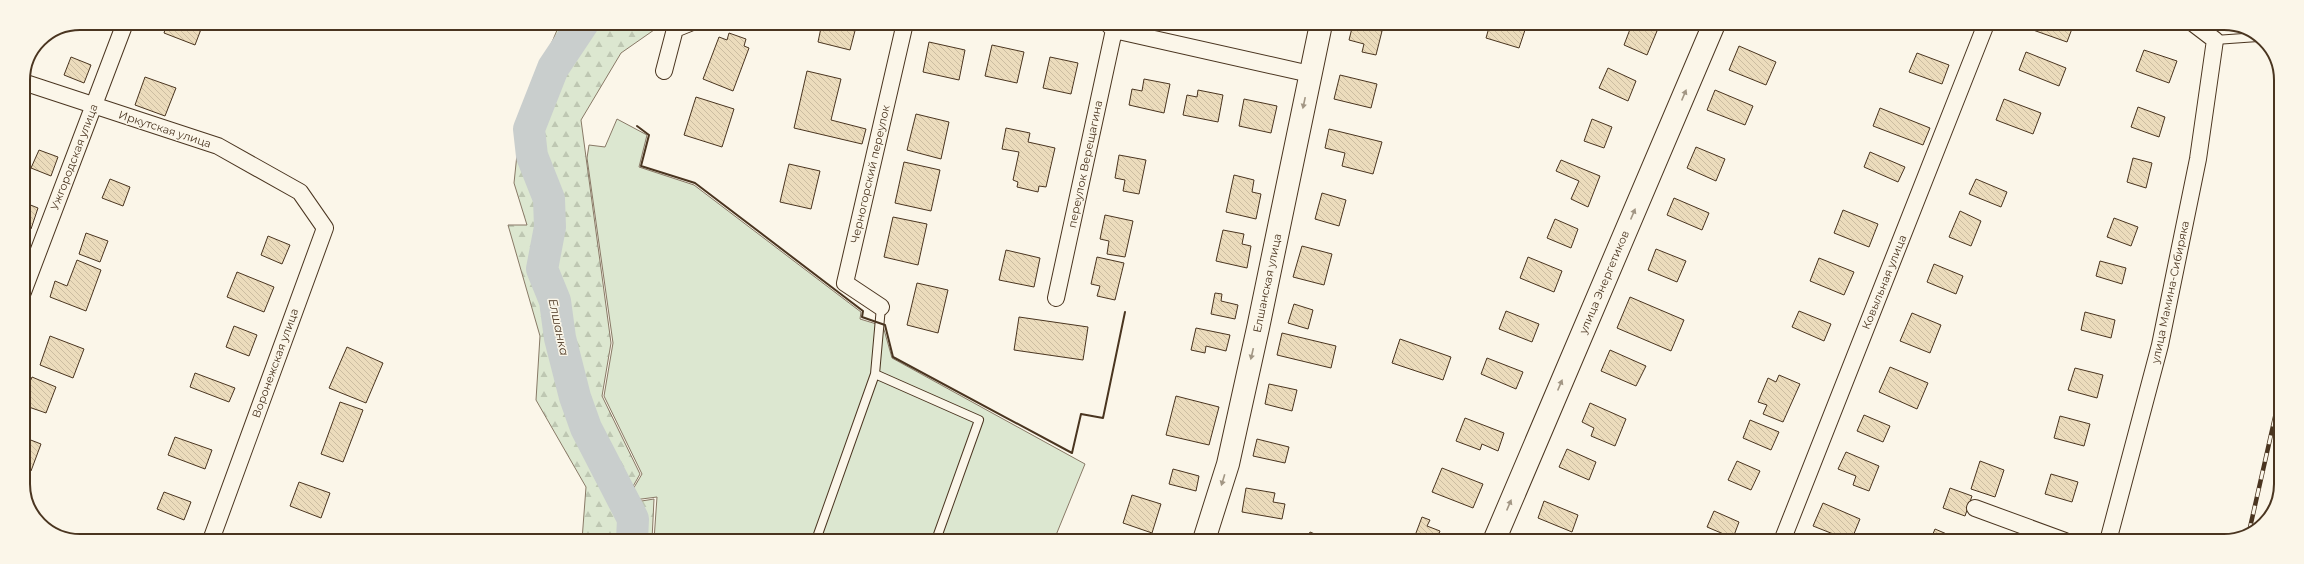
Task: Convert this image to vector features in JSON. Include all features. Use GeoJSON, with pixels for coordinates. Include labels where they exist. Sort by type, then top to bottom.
{"type":"FeatureCollection","features":[{"type":"Feature","properties":{"kind":"main road","name":"Елшанская улица"},"geometry":{"type":"LineString","coordinates":[[1206,534],[1228,464],[1258,328],[1320,30]]}},
{"type":"Feature","properties":{"kind":"main road","name":"улица Энергетиков"},"geometry":{"type":"LineString","coordinates":[[1497,534],[1711,30]]}},
{"type":"Feature","properties":{"kind":"street","name":"Ужгородская улица"},"geometry":{"type":"LineString","coordinates":[[30,273],[122,30]]}},
{"type":"Feature","properties":{"kind":"street"},"geometry":{"type":"LineString","coordinates":[[664,72],[675,30]]}},
{"type":"Feature","properties":{"kind":"street","name":"Черногорский переулок"},"geometry":{"type":"LineString","coordinates":[[881,306],[845,283],[902,30]]}},
{"type":"Feature","properties":{"kind":"street","name":"переулок Верещагина"},"geometry":{"type":"LineString","coordinates":[[1056,298],[1110,30]]}},
{"type":"Feature","properties":{"kind":"street"},"geometry":{"type":"LineString","coordinates":[[1124,30],[1310,74]]}},
{"type":"Feature","properties":{"kind":"street","name":"Ковыльная улица"},"geometry":{"type":"LineString","coordinates":[[1785,534],[1984,30]]}},
{"type":"Feature","properties":{"kind":"street"},"geometry":{"type":"LineString","coordinates":[[2202,30],[2215,40]]}},
{"type":"Feature","properties":{"kind":"street","name":"улица Мамина-Сибиряка"},"geometry":{"type":"LineString","coordinates":[[2110,534],[2160,345],[2198,159],[2215,40]]}},
{"type":"Feature","properties":{"kind":"street","name":"Иркутская улица"},"geometry":{"type":"LineString","coordinates":[[30,84],[218,146],[300,192]]}},
{"type":"Feature","properties":{"kind":"street","name":"Воронежская улица"},"geometry":{"type":"LineString","coordinates":[[213,534],[325,228],[300,192]]}},
{"type":"Feature","properties":{"kind":"street"},"geometry":{"type":"LineString","coordinates":[[1975,508],[2045,534]]}},
{"type":"Feature","properties":{"kind":"lane"},"geometry":{"type":"LineString","coordinates":[[2215,40],[2250,38]]}},
{"type":"Feature","properties":{"kind":"lane"},"geometry":{"type":"LineString","coordinates":[[818,534],[875,374],[881,306]]}},
{"type":"Feature","properties":{"kind":"lane"},"geometry":{"type":"LineString","coordinates":[[875,374],[979,420],[938,534]]}},
{"type":"Feature","properties":{"kind":"green space"},"geometry":{"type":"Polygon","coordinates":[[[557,30],[654,30],[621,53],[581,120],[611,343],[602,396],[640,474],[623,504],[654,499],[652,534],[582,534],[586,487],[536,400],[540,336],[508,225],[527,225],[514,183],[521,116],[557,30]]]}},
{"type":"Feature","properties":{"kind":"green space"},"geometry":{"type":"Polygon","coordinates":[[[617,119],[647,135],[639,167],[694,185],[861,312],[860,319],[883,326],[892,358],[1085,464],[1056,534],[654,534],[657,497],[626,501],[642,474],[604,396],[613,343],[587,158],[589,145],[605,147],[617,119]]]}},
{"type":"Feature","properties":{"kind":"building"},"geometry":{"type":"Polygon","coordinates":[[[165,30],[201,30],[195,45],[164,33],[165,30]]]}},
{"type":"Feature","properties":{"kind":"building"},"geometry":{"type":"Polygon","coordinates":[[[821,30],[855,30],[850,50],[818,42],[821,30]]]}},
{"type":"Feature","properties":{"kind":"building"},"geometry":{"type":"Polygon","coordinates":[[[1352,30],[1382,31],[1376,55],[1362,52],[1364,44],[1349,40],[1352,30]]]}},
{"type":"Feature","properties":{"kind":"building"},"geometry":{"type":"Polygon","coordinates":[[[1488,30],[1525,30],[1519,48],[1486,38],[1488,30]]]}},
{"type":"Feature","properties":{"kind":"building"},"geometry":{"type":"Polygon","coordinates":[[[1630,30],[1657,31],[1647,55],[1624,45],[1630,30]]]}},
{"type":"Feature","properties":{"kind":"building"},"geometry":{"type":"Polygon","coordinates":[[[2033,30],[2072,30],[2067,42],[2033,30]]]}},
{"type":"Feature","properties":{"kind":"building"},"geometry":{"type":"Polygon","coordinates":[[[729,33],[746,39],[744,46],[749,48],[733,91],[703,79],[719,37],[727,40],[729,33]]]}},
{"type":"Feature","properties":{"kind":"building"},"geometry":{"type":"Polygon","coordinates":[[[929,42],[965,50],[959,80],[923,72],[929,42]]]}},
{"type":"Feature","properties":{"kind":"building"},"geometry":{"type":"Polygon","coordinates":[[[992,45],[1024,52],[1017,83],[985,76],[992,45]]]}},
{"type":"Feature","properties":{"kind":"building"},"geometry":{"type":"Polygon","coordinates":[[[1739,46],[1776,62],[1766,85],[1729,70],[1739,46]]]}},
{"type":"Feature","properties":{"kind":"building"},"geometry":{"type":"Polygon","coordinates":[[[2144,50],[2177,61],[2169,83],[2136,71],[2144,50]]]}},
{"type":"Feature","properties":{"kind":"building"},"geometry":{"type":"Polygon","coordinates":[[[2026,52],[2066,68],[2059,86],[2019,70],[2026,52]]]}},
{"type":"Feature","properties":{"kind":"building"},"geometry":{"type":"Polygon","coordinates":[[[1917,53],[1949,65],[1942,84],[1909,72],[1917,53]]]}},
{"type":"Feature","properties":{"kind":"building"},"geometry":{"type":"Polygon","coordinates":[[[71,57],[91,65],[84,83],[64,75],[71,57]]]}},
{"type":"Feature","properties":{"kind":"building"},"geometry":{"type":"Polygon","coordinates":[[[1050,57],[1078,63],[1071,94],[1043,88],[1050,57]]]}},
{"type":"Feature","properties":{"kind":"building"},"geometry":{"type":"Polygon","coordinates":[[[1608,68],[1636,81],[1628,101],[1599,88],[1608,68]]]}},
{"type":"Feature","properties":{"kind":"building"},"geometry":{"type":"Polygon","coordinates":[[[807,71],[841,79],[831,120],[866,129],[862,144],[794,128],[807,71]]]}},
{"type":"Feature","properties":{"kind":"building"},"geometry":{"type":"Polygon","coordinates":[[[1340,75],[1377,84],[1371,108],[1334,99],[1340,75]]]}},
{"type":"Feature","properties":{"kind":"building"},"geometry":{"type":"Polygon","coordinates":[[[145,77],[176,88],[165,116],[135,105],[145,77]]]}},
{"type":"Feature","properties":{"kind":"building"},"geometry":{"type":"Polygon","coordinates":[[[1144,79],[1170,84],[1164,113],[1129,105],[1132,89],[1142,91],[1144,79]]]}},
{"type":"Feature","properties":{"kind":"building"},"geometry":{"type":"Polygon","coordinates":[[[1198,90],[1223,95],[1218,122],[1183,115],[1187,95],[1197,97],[1198,90]]]}},
{"type":"Feature","properties":{"kind":"building"},"geometry":{"type":"Polygon","coordinates":[[[1715,90],[1753,106],[1745,125],[1707,110],[1715,90]]]}},
{"type":"Feature","properties":{"kind":"building"},"geometry":{"type":"Polygon","coordinates":[[[696,97],[734,109],[722,147],[684,135],[696,97]]]}},
{"type":"Feature","properties":{"kind":"building"},"geometry":{"type":"Polygon","coordinates":[[[1244,99],[1277,106],[1271,133],[1239,126],[1244,99]]]}},
{"type":"Feature","properties":{"kind":"building"},"geometry":{"type":"Polygon","coordinates":[[[2004,99],[2041,113],[2033,134],[1996,120],[2004,99]]]}},
{"type":"Feature","properties":{"kind":"building"},"geometry":{"type":"Polygon","coordinates":[[[2138,107],[2165,117],[2159,137],[2131,127],[2138,107]]]}},
{"type":"Feature","properties":{"kind":"building"},"geometry":{"type":"Polygon","coordinates":[[[1880,108],[1930,128],[1923,145],[1873,126],[1880,108]]]}},
{"type":"Feature","properties":{"kind":"building"},"geometry":{"type":"Polygon","coordinates":[[[916,114],[949,122],[941,159],[907,150],[916,114]]]}},
{"type":"Feature","properties":{"kind":"building"},"geometry":{"type":"Polygon","coordinates":[[[1592,119],[1612,127],[1604,148],[1584,141],[1592,119]]]}},
{"type":"Feature","properties":{"kind":"building"},"geometry":{"type":"Polygon","coordinates":[[[1006,128],[1030,133],[1028,142],[1055,148],[1046,187],[1039,186],[1038,192],[1017,187],[1018,182],[1013,180],[1019,152],[1002,149],[1006,128]]]}},
{"type":"Feature","properties":{"kind":"building"},"geometry":{"type":"Polygon","coordinates":[[[1329,129],[1382,142],[1373,174],[1342,166],[1345,153],[1325,148],[1329,129]]]}},
{"type":"Feature","properties":{"kind":"building"},"geometry":{"type":"Polygon","coordinates":[[[1696,147],[1725,159],[1716,181],[1687,168],[1696,147]]]}},
{"type":"Feature","properties":{"kind":"building"},"geometry":{"type":"Polygon","coordinates":[[[39,150],[58,157],[51,176],[31,168],[39,150]]]}},
{"type":"Feature","properties":{"kind":"building"},"geometry":{"type":"Polygon","coordinates":[[[1870,152],[1905,167],[1898,182],[1864,167],[1870,152]]]}},
{"type":"Feature","properties":{"kind":"building"},"geometry":{"type":"Polygon","coordinates":[[[1119,155],[1146,160],[1139,194],[1123,191],[1125,180],[1115,178],[1119,155]]]}},
{"type":"Feature","properties":{"kind":"building"},"geometry":{"type":"Polygon","coordinates":[[[2133,158],[2152,163],[2146,188],[2127,182],[2133,158]]]}},
{"type":"Feature","properties":{"kind":"building"},"geometry":{"type":"Polygon","coordinates":[[[1561,160],[1600,176],[1588,207],[1571,199],[1579,181],[1556,171],[1561,160]]]}},
{"type":"Feature","properties":{"kind":"building"},"geometry":{"type":"Polygon","coordinates":[[[904,162],[940,170],[931,211],[895,203],[904,162]]]}},
{"type":"Feature","properties":{"kind":"building"},"geometry":{"type":"Polygon","coordinates":[[[789,164],[820,171],[811,209],[780,202],[789,164]]]}},
{"type":"Feature","properties":{"kind":"building"},"geometry":{"type":"Polygon","coordinates":[[[1234,175],[1254,180],[1252,192],[1261,194],[1256,219],[1226,212],[1234,175]]]}},
{"type":"Feature","properties":{"kind":"building"},"geometry":{"type":"Polygon","coordinates":[[[110,179],[130,187],[123,206],[102,198],[110,179]]]}},
{"type":"Feature","properties":{"kind":"building"},"geometry":{"type":"Polygon","coordinates":[[[1976,179],[2007,192],[2001,207],[1969,194],[1976,179]]]}},
{"type":"Feature","properties":{"kind":"building"},"geometry":{"type":"Polygon","coordinates":[[[1322,193],[1346,200],[1339,226],[1315,219],[1322,193]]]}},
{"type":"Feature","properties":{"kind":"building"},"geometry":{"type":"Polygon","coordinates":[[[1674,198],[1709,213],[1702,230],[1667,215],[1674,198]]]}},
{"type":"Feature","properties":{"kind":"building"},"geometry":{"type":"Polygon","coordinates":[[[30,205],[38,208],[30,229],[30,205]]]}},
{"type":"Feature","properties":{"kind":"building"},"geometry":{"type":"Polygon","coordinates":[[[1843,210],[1878,224],[1869,247],[1834,233],[1843,210]]]}},
{"type":"Feature","properties":{"kind":"building"},"geometry":{"type":"Polygon","coordinates":[[[1960,211],[1981,221],[1971,246],[1949,237],[1960,211]]]}},
{"type":"Feature","properties":{"kind":"building"},"geometry":{"type":"Polygon","coordinates":[[[1105,215],[1133,221],[1125,257],[1107,254],[1109,241],[1100,239],[1105,215]]]}},
{"type":"Feature","properties":{"kind":"building"},"geometry":{"type":"Polygon","coordinates":[[[893,217],[927,224],[918,265],[884,257],[893,217]]]}},
{"type":"Feature","properties":{"kind":"building"},"geometry":{"type":"Polygon","coordinates":[[[2114,218],[2138,227],[2131,246],[2107,237],[2114,218]]]}},
{"type":"Feature","properties":{"kind":"building"},"geometry":{"type":"Polygon","coordinates":[[[1555,219],[1578,229],[1571,248],[1547,238],[1555,219]]]}},
{"type":"Feature","properties":{"kind":"building"},"geometry":{"type":"Polygon","coordinates":[[[1223,230],[1244,234],[1242,244],[1251,246],[1247,268],[1216,261],[1223,230]]]}},
{"type":"Feature","properties":{"kind":"building"},"geometry":{"type":"Polygon","coordinates":[[[86,233],[108,241],[100,262],[79,254],[86,233]]]}},
{"type":"Feature","properties":{"kind":"building"},"geometry":{"type":"Polygon","coordinates":[[[268,236],[290,245],[282,264],[261,255],[268,236]]]}},
{"type":"Feature","properties":{"kind":"building"},"geometry":{"type":"Polygon","coordinates":[[[1302,246],[1332,254],[1324,285],[1293,277],[1302,246]]]}},
{"type":"Feature","properties":{"kind":"building"},"geometry":{"type":"Polygon","coordinates":[[[1656,249],[1686,261],[1677,282],[1648,270],[1656,249]]]}},
{"type":"Feature","properties":{"kind":"building"},"geometry":{"type":"Polygon","coordinates":[[[1006,250],[1040,258],[1034,287],[999,280],[1006,250]]]}},
{"type":"Feature","properties":{"kind":"building"},"geometry":{"type":"Polygon","coordinates":[[[1097,257],[1124,263],[1115,300],[1097,296],[1100,286],[1091,284],[1097,257]]]}},
{"type":"Feature","properties":{"kind":"building"},"geometry":{"type":"Polygon","coordinates":[[[1528,257],[1562,271],[1554,292],[1520,278],[1528,257]]]}},
{"type":"Feature","properties":{"kind":"building"},"geometry":{"type":"Polygon","coordinates":[[[1819,258],[1854,272],[1844,295],[1810,281],[1819,258]]]}},
{"type":"Feature","properties":{"kind":"building"},"geometry":{"type":"Polygon","coordinates":[[[77,260],[101,270],[86,311],[50,297],[55,281],[67,286],[77,260]]]}},
{"type":"Feature","properties":{"kind":"building"},"geometry":{"type":"Polygon","coordinates":[[[2100,261],[2126,268],[2122,284],[2096,276],[2100,261]]]}},
{"type":"Feature","properties":{"kind":"building"},"geometry":{"type":"Polygon","coordinates":[[[1934,264],[1963,276],[1956,294],[1927,282],[1934,264]]]}},
{"type":"Feature","properties":{"kind":"building"},"geometry":{"type":"Polygon","coordinates":[[[237,272],[274,287],[264,312],[227,297],[237,272]]]}},
{"type":"Feature","properties":{"kind":"building"},"geometry":{"type":"Polygon","coordinates":[[[917,283],[948,290],[938,333],[907,325],[917,283]]]}},
{"type":"Feature","properties":{"kind":"building"},"geometry":{"type":"Polygon","coordinates":[[[1215,293],[1222,294],[1221,301],[1238,305],[1235,319],[1211,314],[1215,293]]]}},
{"type":"Feature","properties":{"kind":"building"},"geometry":{"type":"Polygon","coordinates":[[[1630,297],[1684,320],[1671,351],[1617,328],[1630,297]]]}},
{"type":"Feature","properties":{"kind":"building"},"geometry":{"type":"Polygon","coordinates":[[[1294,304],[1313,310],[1308,329],[1288,323],[1294,304]]]}},
{"type":"Feature","properties":{"kind":"building"},"geometry":{"type":"Polygon","coordinates":[[[1506,311],[1539,324],[1532,342],[1499,329],[1506,311]]]}},
{"type":"Feature","properties":{"kind":"building"},"geometry":{"type":"Polygon","coordinates":[[[1799,311],[1831,324],[1824,341],[1792,327],[1799,311]]]}},
{"type":"Feature","properties":{"kind":"building"},"geometry":{"type":"Polygon","coordinates":[[[2085,312],[2115,320],[2111,338],[2081,330],[2085,312]]]}},
{"type":"Feature","properties":{"kind":"building"},"geometry":{"type":"Polygon","coordinates":[[[1912,313],[1941,325],[1930,353],[1900,341],[1912,313]]]}},
{"type":"Feature","properties":{"kind":"building"},"geometry":{"type":"Polygon","coordinates":[[[1019,317],[1088,327],[1083,360],[1014,350],[1019,317]]]}},
{"type":"Feature","properties":{"kind":"building"},"geometry":{"type":"Polygon","coordinates":[[[234,326],[257,335],[249,356],[226,347],[234,326]]]}},
{"type":"Feature","properties":{"kind":"building"},"geometry":{"type":"Polygon","coordinates":[[[1196,328],[1230,335],[1226,351],[1206,346],[1205,353],[1191,350],[1196,328]]]}},
{"type":"Feature","properties":{"kind":"building"},"geometry":{"type":"Polygon","coordinates":[[[1282,333],[1336,346],[1331,368],[1277,355],[1282,333]]]}},
{"type":"Feature","properties":{"kind":"building"},"geometry":{"type":"Polygon","coordinates":[[[50,336],[84,349],[73,378],[40,365],[50,336]]]}},
{"type":"Feature","properties":{"kind":"building"},"geometry":{"type":"Polygon","coordinates":[[[1400,339],[1451,357],[1443,380],[1392,363],[1400,339]]]}},
{"type":"Feature","properties":{"kind":"building"},"geometry":{"type":"Polygon","coordinates":[[[347,347],[383,363],[366,403],[329,388],[347,347]]]}},
{"type":"Feature","properties":{"kind":"building"},"geometry":{"type":"Polygon","coordinates":[[[1610,350],[1646,366],[1636,386],[1601,371],[1610,350]]]}},
{"type":"Feature","properties":{"kind":"building"},"geometry":{"type":"Polygon","coordinates":[[[1487,358],[1523,372],[1516,389],[1481,374],[1487,358]]]}},
{"type":"Feature","properties":{"kind":"building"},"geometry":{"type":"Polygon","coordinates":[[[1890,367],[1928,383],[1917,409],[1879,392],[1890,367]]]}},
{"type":"Feature","properties":{"kind":"building"},"geometry":{"type":"Polygon","coordinates":[[[2075,368],[2103,375],[2097,398],[2068,390],[2075,368]]]}},
{"type":"Feature","properties":{"kind":"building"},"geometry":{"type":"Polygon","coordinates":[[[195,373],[235,388],[229,402],[190,387],[195,373]]]}},
{"type":"Feature","properties":{"kind":"building"},"geometry":{"type":"Polygon","coordinates":[[[1779,375],[1800,384],[1783,422],[1763,414],[1767,405],[1758,402],[1768,378],[1776,382],[1779,375]]]}},
{"type":"Feature","properties":{"kind":"building"},"geometry":{"type":"Polygon","coordinates":[[[32,377],[56,387],[46,413],[30,407],[30,382],[32,377]]]}},
{"type":"Feature","properties":{"kind":"building"},"geometry":{"type":"Polygon","coordinates":[[[1269,384],[1297,390],[1292,411],[1265,404],[1269,384]]]}},
{"type":"Feature","properties":{"kind":"building"},"geometry":{"type":"Polygon","coordinates":[[[1176,396],[1219,407],[1209,445],[1166,435],[1176,396]]]}},
{"type":"Feature","properties":{"kind":"building"},"geometry":{"type":"Polygon","coordinates":[[[340,402],[363,410],[343,462],[321,454],[340,402]]]}},
{"type":"Feature","properties":{"kind":"building"},"geometry":{"type":"Polygon","coordinates":[[[1590,403],[1626,419],[1615,446],[1591,436],[1594,428],[1582,422],[1590,403]]]}},
{"type":"Feature","properties":{"kind":"building"},"geometry":{"type":"Polygon","coordinates":[[[1864,415],[1890,426],[1883,442],[1857,431],[1864,415]]]}},
{"type":"Feature","properties":{"kind":"building"},"geometry":{"type":"Polygon","coordinates":[[[2060,416],[2090,424],[2084,446],[2054,438],[2060,416]]]}},
{"type":"Feature","properties":{"kind":"building"},"geometry":{"type":"Polygon","coordinates":[[[1465,418],[1504,433],[1498,451],[1482,444],[1480,450],[1456,441],[1465,418]]]}},
{"type":"Feature","properties":{"kind":"building"},"geometry":{"type":"Polygon","coordinates":[[[1750,420],[1779,432],[1771,450],[1743,438],[1750,420]]]}},
{"type":"Feature","properties":{"kind":"building"},"geometry":{"type":"Polygon","coordinates":[[[175,437],[212,450],[205,469],[168,455],[175,437]]]}},
{"type":"Feature","properties":{"kind":"building"},"geometry":{"type":"Polygon","coordinates":[[[1257,439],[1289,447],[1285,463],[1253,456],[1257,439]]]}},
{"type":"Feature","properties":{"kind":"building"},"geometry":{"type":"Polygon","coordinates":[[[30,440],[41,444],[30,471],[30,440]]]}},
{"type":"Feature","properties":{"kind":"building"},"geometry":{"type":"Polygon","coordinates":[[[1567,449],[1596,462],[1589,480],[1559,467],[1567,449]]]}},
{"type":"Feature","properties":{"kind":"building"},"geometry":{"type":"Polygon","coordinates":[[[1846,452],[1879,466],[1869,491],[1853,485],[1856,476],[1838,469],[1846,452]]]}},
{"type":"Feature","properties":{"kind":"building"},"geometry":{"type":"Polygon","coordinates":[[[1737,461],[1760,471],[1751,490],[1728,480],[1737,461]]]}},
{"type":"Feature","properties":{"kind":"building"},"geometry":{"type":"Polygon","coordinates":[[[1980,461],[2004,470],[1995,497],[1971,489],[1980,461]]]}},
{"type":"Feature","properties":{"kind":"building"},"geometry":{"type":"Polygon","coordinates":[[[1442,468],[1483,484],[1473,508],[1432,492],[1442,468]]]}},
{"type":"Feature","properties":{"kind":"building"},"geometry":{"type":"Polygon","coordinates":[[[1173,469],[1199,476],[1196,491],[1169,484],[1173,469]]]}},
{"type":"Feature","properties":{"kind":"building"},"geometry":{"type":"Polygon","coordinates":[[[2051,474],[2078,482],[2072,502],[2045,494],[2051,474]]]}},
{"type":"Feature","properties":{"kind":"building"},"geometry":{"type":"Polygon","coordinates":[[[299,482],[330,493],[321,518],[290,506],[299,482]]]}},
{"type":"Feature","properties":{"kind":"building"},"geometry":{"type":"Polygon","coordinates":[[[1246,488],[1275,493],[1273,502],[1285,504],[1282,519],[1242,512],[1246,488]]]}},
{"type":"Feature","properties":{"kind":"building"},"geometry":{"type":"Polygon","coordinates":[[[1950,488],[1972,496],[1965,516],[1943,508],[1950,488]]]}},
{"type":"Feature","properties":{"kind":"building"},"geometry":{"type":"Polygon","coordinates":[[[164,492],[191,502],[184,520],[157,509],[164,492]]]}},
{"type":"Feature","properties":{"kind":"building"},"geometry":{"type":"Polygon","coordinates":[[[1132,495],[1161,504],[1152,533],[1123,523],[1132,495]]]}},
{"type":"Feature","properties":{"kind":"building"},"geometry":{"type":"Polygon","coordinates":[[[1544,501],[1578,515],[1572,532],[1538,518],[1544,501]]]}},
{"type":"Feature","properties":{"kind":"building"},"geometry":{"type":"Polygon","coordinates":[[[1823,503],[1860,519],[1854,534],[1833,534],[1813,526],[1823,503]]]}},
{"type":"Feature","properties":{"kind":"building"},"geometry":{"type":"Polygon","coordinates":[[[1714,511],[1739,522],[1734,534],[1724,534],[1707,527],[1714,511]]]}},
{"type":"Feature","properties":{"kind":"building"},"geometry":{"type":"Polygon","coordinates":[[[1422,517],[1430,520],[1427,526],[1440,531],[1439,534],[1416,534],[1422,517]]]}},
{"type":"Feature","properties":{"kind":"building"},"geometry":{"type":"Polygon","coordinates":[[[1935,529],[1947,534],[1933,534],[1935,529]]]}},
{"type":"Feature","properties":{"kind":"waterway","name":"Елшанка"},"geometry":{"type":"LineString","coordinates":[[578,30],[553,68],[529,129],[532,156],[549,199],[550,227],[542,269],[555,301],[560,338],[575,397],[586,428],[633,519],[632,534]]}},
{"type":"Feature","properties":{"kind":"railway"},"geometry":{"type":"LineString","coordinates":[[2250,526],[2274,422]]}},
{"type":"Feature","properties":{"kind":"wall"},"geometry":{"type":"LineString","coordinates":[[637,126],[649,135],[641,166],[695,183],[863,311],[862,317],[885,325],[893,357],[1072,453],[1081,414],[1103,418],[1125,312]]}}]}
